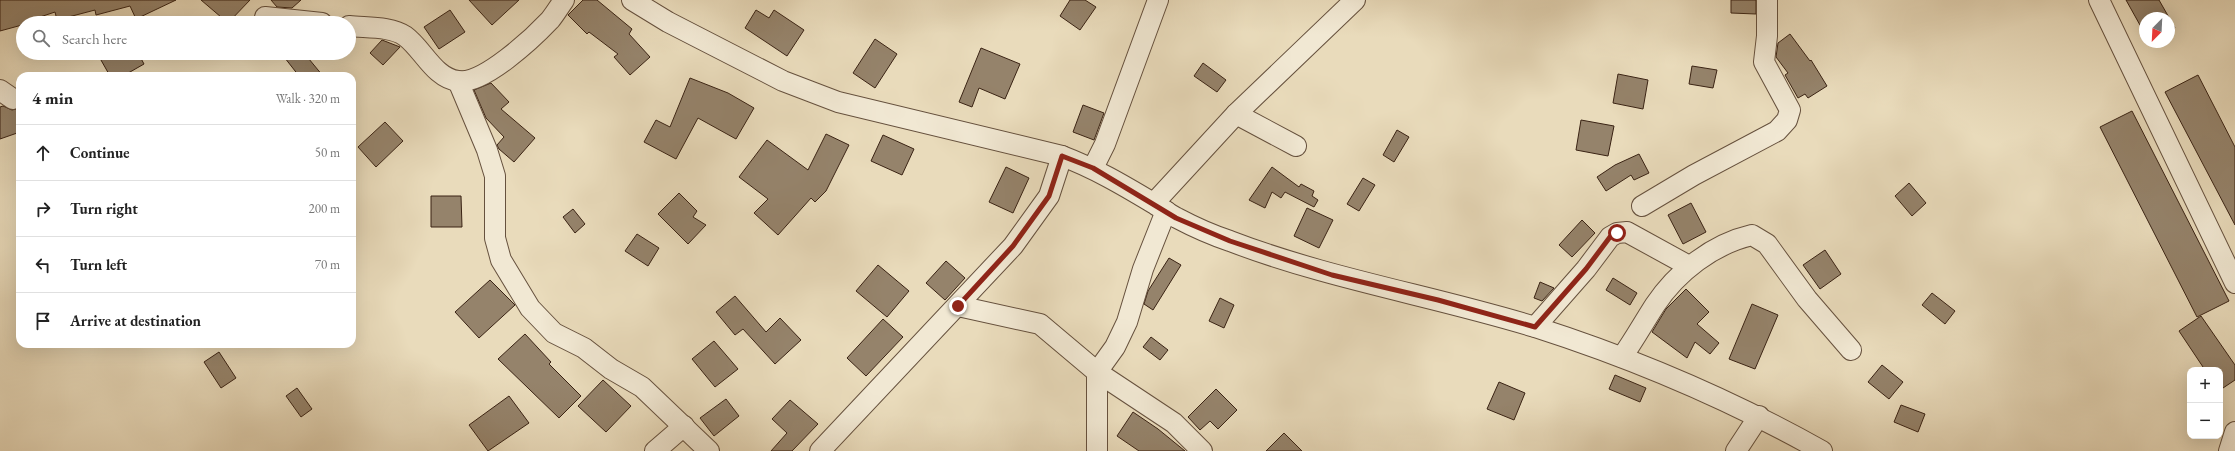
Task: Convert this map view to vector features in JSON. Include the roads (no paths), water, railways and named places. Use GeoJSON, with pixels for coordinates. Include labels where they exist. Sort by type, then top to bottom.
{"type":"FeatureCollection","features":[{"type":"Feature","properties":{"kind":"street"},"geometry":{"type":"LineString","coordinates":[[356,27],[394,31],[406,37],[444,76],[458,81],[471,80],[487,73],[514,52],[551,19],[564,0]]}},
{"type":"Feature","properties":{"kind":"street"},"geometry":{"type":"LineString","coordinates":[[632,0],[668,22],[783,81],[838,102],[1062,156],[1093,168],[1160,207],[1230,241],[1332,275],[1438,300],[1535,327],[1622,357],[1692,385],[1759,416],[1822,451]]}},
{"type":"Feature","properties":{"kind":"street"},"geometry":{"type":"LineString","coordinates":[[1093,168],[1105,144],[1158,0]]}},
{"type":"Feature","properties":{"kind":"street"},"geometry":{"type":"LineString","coordinates":[[1098,451],[1098,372],[1115,347],[1127,322],[1160,207],[1236,114],[1355,0]]}},
{"type":"Feature","properties":{"kind":"street"},"geometry":{"type":"LineString","coordinates":[[1642,206],[1694,175],[1777,131],[1787,120],[1790,110],[1764,62],[1767,36],[1767,0]]}},
{"type":"Feature","properties":{"kind":"street"},"geometry":{"type":"LineString","coordinates":[[2099,0],[2235,283]]}},
{"type":"Feature","properties":{"kind":"street"},"geometry":{"type":"LineString","coordinates":[[458,81],[487,150],[495,176],[495,238],[501,260],[530,308],[554,333],[584,348],[611,369],[642,388],[709,451]]}},
{"type":"Feature","properties":{"kind":"street"},"geometry":{"type":"LineString","coordinates":[[1236,114],[1296,146]]}},
{"type":"Feature","properties":{"kind":"street"},"geometry":{"type":"LineString","coordinates":[[820,451],[1013,246],[1049,196],[1062,156]]}},
{"type":"Feature","properties":{"kind":"street"},"geometry":{"type":"LineString","coordinates":[[1535,327],[1586,269],[1610,237],[1617,233],[1627,232],[1689,266]]}},
{"type":"Feature","properties":{"kind":"street"},"geometry":{"type":"LineString","coordinates":[[1622,357],[1656,304],[1689,266],[1732,240],[1752,235],[1767,244],[1807,300],[1851,350]]}},
{"type":"Feature","properties":{"kind":"street"},"geometry":{"type":"LineString","coordinates":[[958,306],[1040,324],[1098,372],[1174,423],[1202,451]]}},
{"type":"Feature","properties":{"kind":"street"},"geometry":{"type":"LineString","coordinates":[[1736,451],[1759,416]]}},
{"type":"Feature","properties":{"kind":"street"},"geometry":{"type":"LineString","coordinates":[[655,451],[684,426]]}},
{"type":"Feature","properties":{"kind":"street"},"geometry":{"type":"LineString","coordinates":[[2229,451],[2235,432]]}}]}
